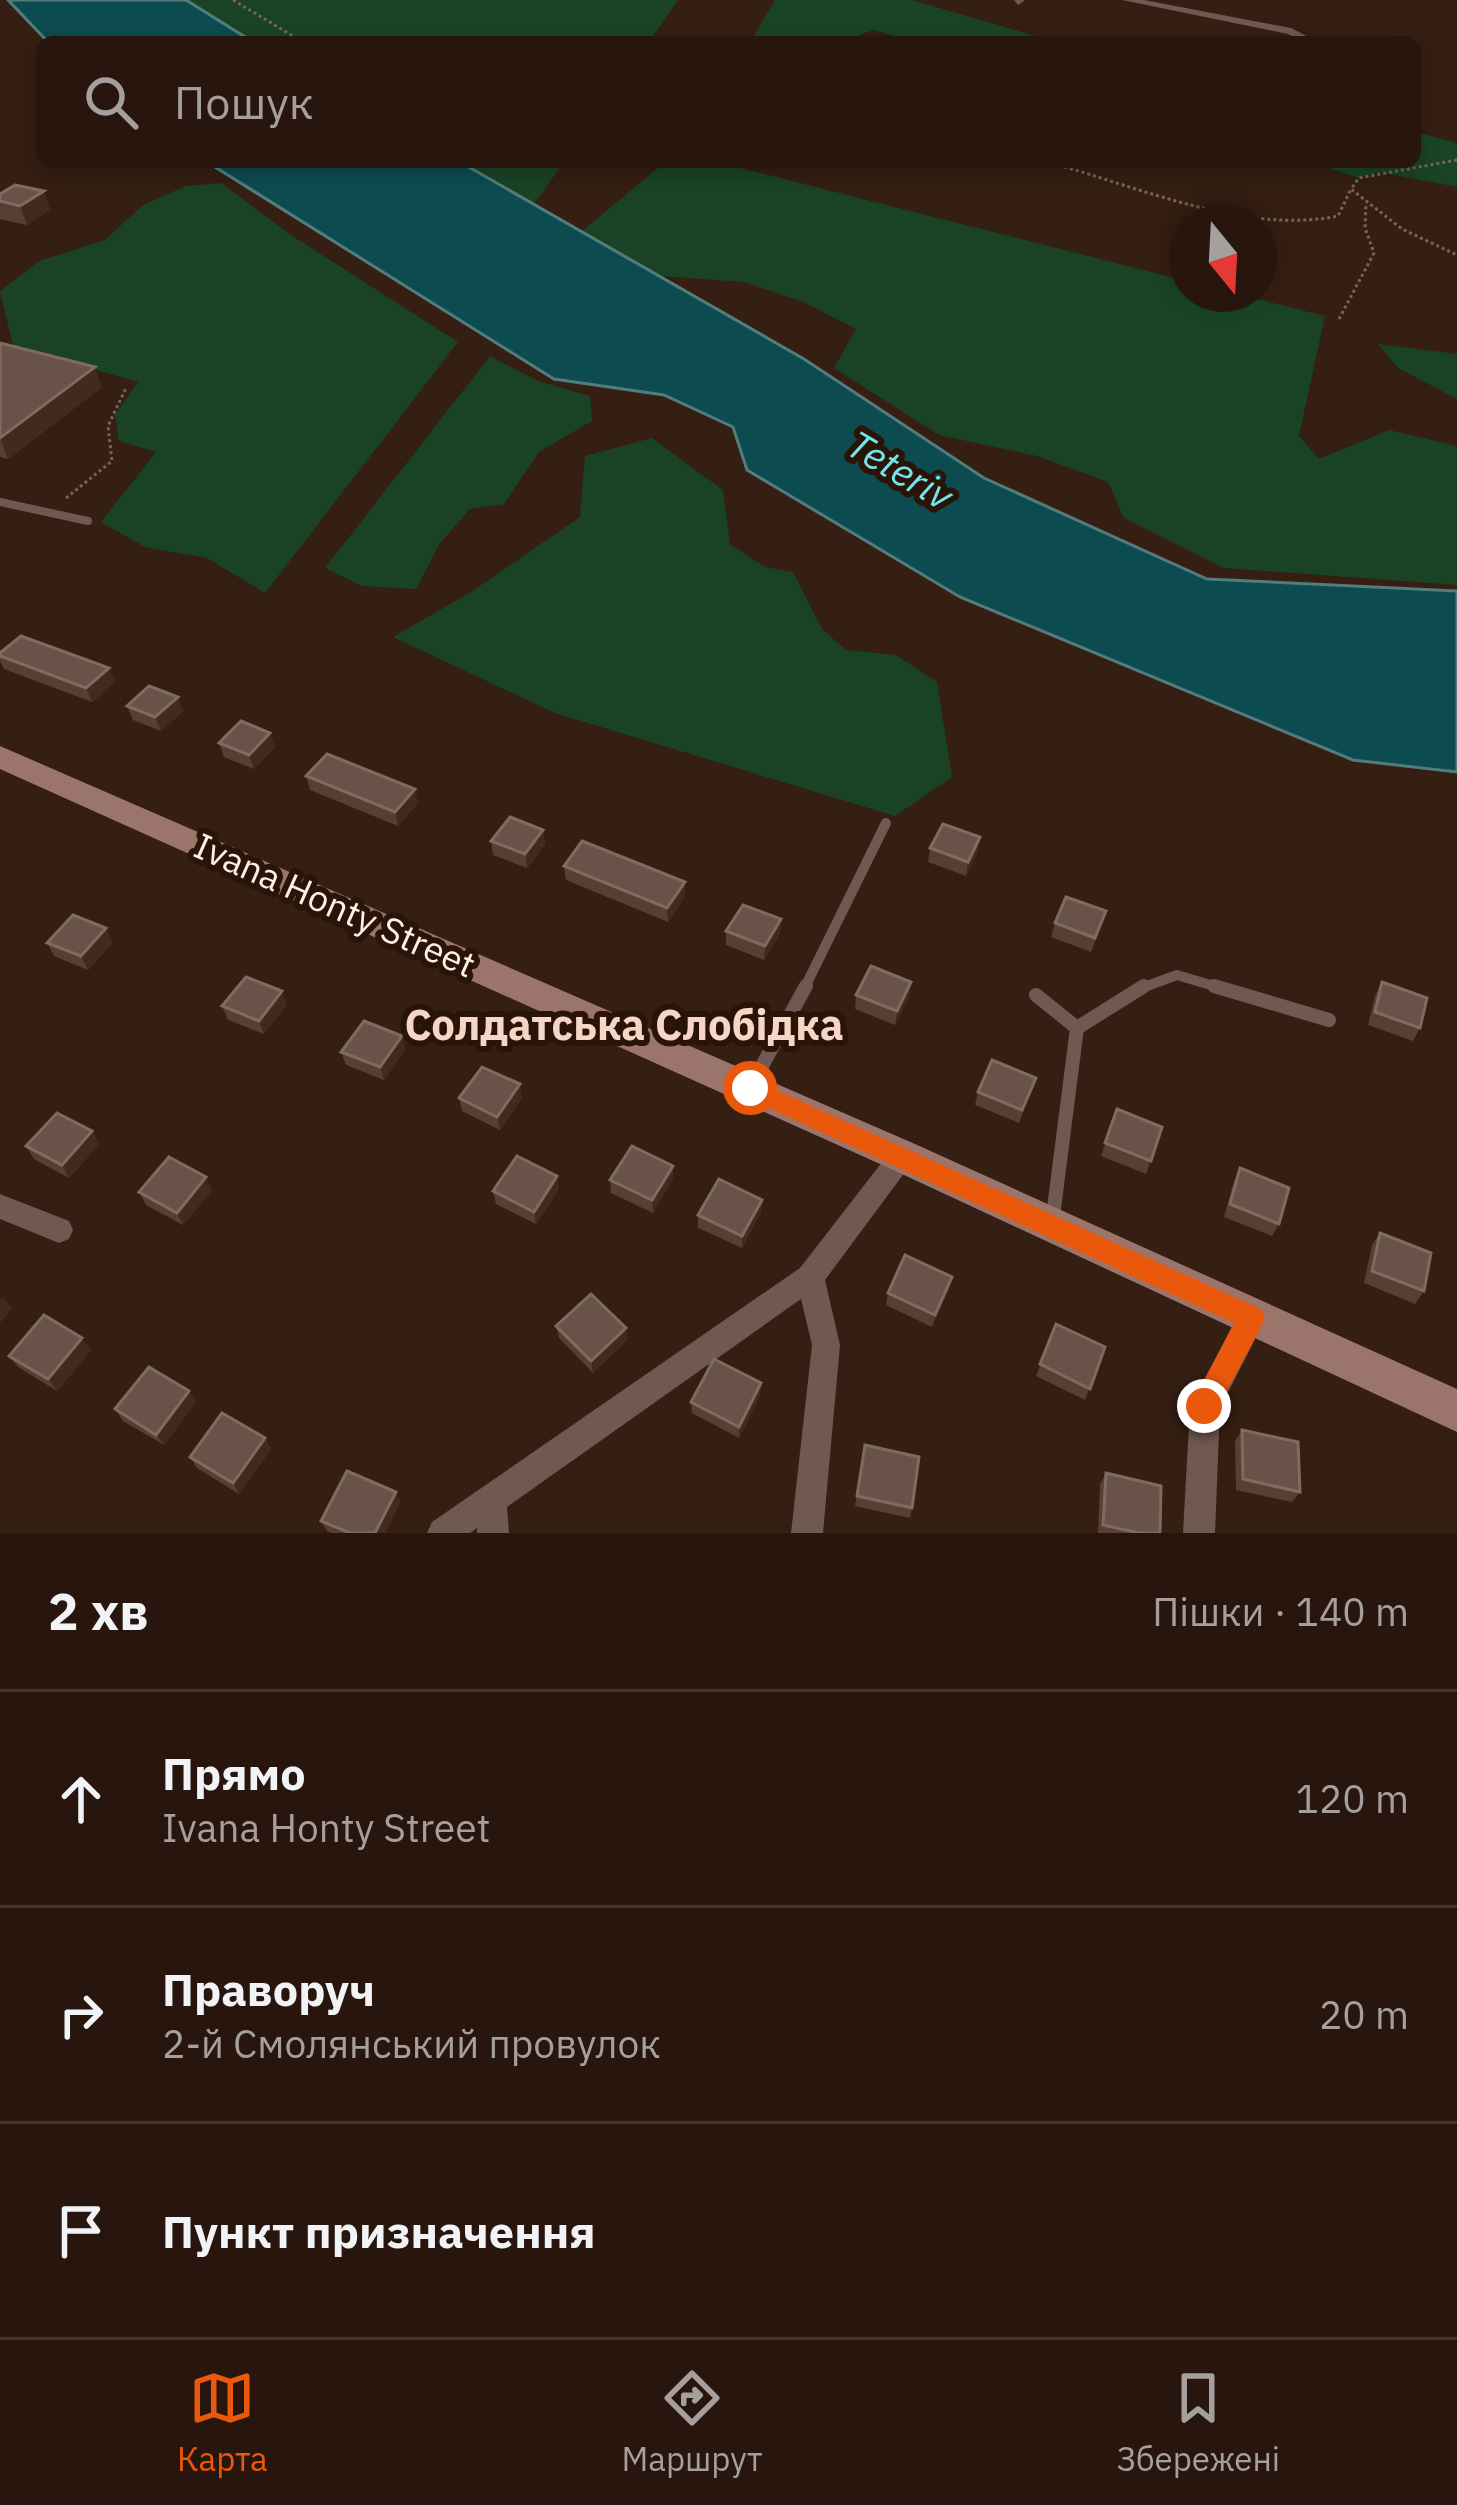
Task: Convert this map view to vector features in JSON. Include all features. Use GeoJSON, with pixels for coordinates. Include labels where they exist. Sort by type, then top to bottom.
{"type":"FeatureCollection","features":[{"type":"Feature","properties":{"kind":"street"},"geometry":{"type":"LineString","coordinates":[[1126,0],[1301,36]]}},
{"type":"Feature","properties":{"kind":"street","name":"Ivana Honty Street"},"geometry":{"type":"LineString","coordinates":[[0,757],[902,1156],[1457,1411]]}},
{"type":"Feature","properties":{"kind":"street"},"geometry":{"type":"LineString","coordinates":[[443,1533],[810,1277],[902,1156]]}},
{"type":"Feature","properties":{"kind":"street"},"geometry":{"type":"LineString","coordinates":[[0,1206],[59,1230]]}},
{"type":"Feature","properties":{"kind":"street"},"geometry":{"type":"LineString","coordinates":[[807,1533],[826,1345],[810,1277]]}},
{"type":"Feature","properties":{"kind":"street"},"geometry":{"type":"LineString","coordinates":[[1199,1533],[1204,1406],[1252,1318]]}},
{"type":"Feature","properties":{"kind":"street"},"geometry":{"type":"LineString","coordinates":[[491,1499],[493,1533]]}},
{"type":"Feature","properties":{"kind":"lane"},"geometry":{"type":"LineString","coordinates":[[0,502],[88,520]]}},
{"type":"Feature","properties":{"kind":"lane"},"geometry":{"type":"LineString","coordinates":[[750,1088],[886,823]]}},
{"type":"Feature","properties":{"kind":"lane"},"geometry":{"type":"LineString","coordinates":[[1077,1028],[1149,983],[1177,975],[1329,1020]]}},
{"type":"Feature","properties":{"kind":"lane"},"geometry":{"type":"LineString","coordinates":[[1036,995],[1077,1028]]}},
{"type":"Feature","properties":{"kind":"lane"},"geometry":{"type":"LineString","coordinates":[[1052,1226],[1077,1028]]}},
{"type":"Feature","properties":{"kind":"path"},"geometry":{"type":"LineString","coordinates":[[233,0],[293,36]]}},
{"type":"Feature","properties":{"kind":"path"},"geometry":{"type":"LineString","coordinates":[[1421,167],[1457,160]]}},
{"type":"Feature","properties":{"kind":"path"},"geometry":{"type":"LineString","coordinates":[[1070,168],[1282,222],[1322,223],[1338,215],[1359,178],[1413,168]]}},
{"type":"Feature","properties":{"kind":"path"},"geometry":{"type":"LineString","coordinates":[[1351,189],[1402,229],[1457,255]]}},
{"type":"Feature","properties":{"kind":"path"},"geometry":{"type":"LineString","coordinates":[[1339,319],[1374,254],[1365,228],[1366,203]]}},
{"type":"Feature","properties":{"kind":"path"},"geometry":{"type":"LineString","coordinates":[[46,512],[112,461],[108,426],[126,388]]}},
{"type":"Feature","properties":{"kind":"green space"},"geometry":{"type":"Polygon","coordinates":[[[186,0],[678,0],[653,36],[243,36],[186,0]]]}},
{"type":"Feature","properties":{"kind":"green space"},"geometry":{"type":"Polygon","coordinates":[[[775,0],[912,0],[1035,36],[894,36],[873,30],[857,36],[754,36],[775,0]]]}},
{"type":"Feature","properties":{"kind":"green space"},"geometry":{"type":"Polygon","coordinates":[[[1421,134],[1457,143],[1457,187],[1380,172],[1359,178],[1330,168],[1421,168],[1421,134]]]}},
{"type":"Feature","properties":{"kind":"green space"},"geometry":{"type":"Polygon","coordinates":[[[471,168],[560,168],[534,204],[471,168]]]}},
{"type":"Feature","properties":{"kind":"green space"},"geometry":{"type":"Polygon","coordinates":[[[658,168],[741,168],[1169,276],[1169,312],[1277,312],[1277,304],[1325,316],[1299,436],[1319,459],[1389,430],[1457,446],[1457,585],[1224,568],[1124,518],[1108,482],[1037,456],[939,435],[834,368],[856,329],[801,301],[744,282],[660,276],[582,231],[658,168]]]}},
{"type":"Feature","properties":{"kind":"green space"},"geometry":{"type":"Polygon","coordinates":[[[221,183],[291,235],[458,342],[265,593],[207,558],[145,547],[101,522],[156,452],[119,441],[115,415],[138,382],[13,346],[0,291],[39,261],[105,240],[143,205],[186,186],[221,183]]]}},
{"type":"Feature","properties":{"kind":"green space"},"geometry":{"type":"Polygon","coordinates":[[[1378,344],[1457,354],[1457,399],[1398,368],[1378,344]]]}},
{"type":"Feature","properties":{"kind":"green space"},"geometry":{"type":"Polygon","coordinates":[[[490,356],[538,381],[590,396],[592,421],[539,452],[504,504],[470,509],[440,543],[416,589],[362,586],[325,568],[490,356]]]}},
{"type":"Feature","properties":{"kind":"green space"},"geometry":{"type":"Polygon","coordinates":[[[652,438],[723,490],[730,544],[765,567],[793,572],[822,629],[846,650],[896,655],[937,682],[952,777],[895,816],[555,713],[393,637],[471,592],[580,517],[585,456],[652,438]]]}},
{"type":"Feature","properties":{"kind":"water"},"geometry":{"type":"Polygon","coordinates":[[[8,0],[186,0],[243,36],[42,36],[8,0]]]}},
{"type":"Feature","properties":{"kind":"water","name":"Teteriv"},"geometry":{"type":"Polygon","coordinates":[[[217,168],[470,168],[804,359],[984,478],[1207,579],[1457,591],[1457,772],[1353,760],[960,597],[747,470],[733,427],[664,395],[554,379],[217,168]]]}},
{"type":"Feature","properties":{"kind":"building"},"geometry":{"type":"Polygon","coordinates":[[[15,185],[44,191],[20,206],[0,201],[0,194],[15,185]]]}},
{"type":"Feature","properties":{"kind":"building"},"geometry":{"type":"Polygon","coordinates":[[[0,343],[95,367],[0,438],[0,343]]]}},
{"type":"Feature","properties":{"kind":"building"},"geometry":{"type":"Polygon","coordinates":[[[21,636],[109,668],[86,688],[0,656],[21,636]]]}},
{"type":"Feature","properties":{"kind":"building"},"geometry":{"type":"Polygon","coordinates":[[[149,686],[178,697],[155,717],[127,706],[149,686]]]}},
{"type":"Feature","properties":{"kind":"building"},"geometry":{"type":"Polygon","coordinates":[[[241,721],[270,733],[249,755],[219,743],[241,721]]]}},
{"type":"Feature","properties":{"kind":"building"},"geometry":{"type":"Polygon","coordinates":[[[327,754],[415,789],[395,812],[306,776],[327,754]]]}},
{"type":"Feature","properties":{"kind":"building"},"geometry":{"type":"Polygon","coordinates":[[[510,817],[543,830],[525,854],[491,841],[510,817]]]}},
{"type":"Feature","properties":{"kind":"building"},"geometry":{"type":"Polygon","coordinates":[[[943,824],[980,837],[968,862],[930,848],[943,824]]]}},
{"type":"Feature","properties":{"kind":"building"},"geometry":{"type":"Polygon","coordinates":[[[582,841],[685,882],[667,908],[564,866],[582,841]]]}},
{"type":"Feature","properties":{"kind":"building"},"geometry":{"type":"Polygon","coordinates":[[[1066,897],[1106,911],[1095,938],[1055,923],[1066,897]]]}},
{"type":"Feature","properties":{"kind":"building"},"geometry":{"type":"Polygon","coordinates":[[[743,905],[781,919],[765,946],[726,931],[743,905]]]}},
{"type":"Feature","properties":{"kind":"building"},"geometry":{"type":"Polygon","coordinates":[[[73,915],[106,928],[81,956],[47,943],[73,915]]]}},
{"type":"Feature","properties":{"kind":"building"},"geometry":{"type":"Polygon","coordinates":[[[871,966],[911,982],[897,1011],[856,995],[871,966]]]}},
{"type":"Feature","properties":{"kind":"building"},"geometry":{"type":"Polygon","coordinates":[[[246,977],[282,991],[259,1021],[222,1006],[246,977]]]}},
{"type":"Feature","properties":{"kind":"building"},"geometry":{"type":"Polygon","coordinates":[[[1382,982],[1427,998],[1420,1028],[1375,1012],[1382,982]]]}},
{"type":"Feature","properties":{"kind":"building"},"geometry":{"type":"Polygon","coordinates":[[[364,1021],[402,1036],[380,1067],[341,1052],[364,1021]]]}},
{"type":"Feature","properties":{"kind":"building"},"geometry":{"type":"Polygon","coordinates":[[[992,1060],[1036,1078],[1022,1110],[978,1092],[992,1060]]]}},
{"type":"Feature","properties":{"kind":"building"},"geometry":{"type":"Polygon","coordinates":[[[482,1067],[520,1084],[497,1117],[459,1098],[482,1067]]]}},
{"type":"Feature","properties":{"kind":"building"},"geometry":{"type":"Polygon","coordinates":[[[1117,1109],[1162,1127],[1151,1161],[1105,1143],[1117,1109]]]}},
{"type":"Feature","properties":{"kind":"building"},"geometry":{"type":"Polygon","coordinates":[[[57,1113],[92,1131],[62,1165],[26,1146],[57,1113]]]}},
{"type":"Feature","properties":{"kind":"building"},"geometry":{"type":"Polygon","coordinates":[[[632,1146],[673,1166],[652,1200],[610,1180],[632,1146]]]}},
{"type":"Feature","properties":{"kind":"building"},"geometry":{"type":"Polygon","coordinates":[[[517,1156],[557,1176],[534,1212],[493,1191],[517,1156]]]}},
{"type":"Feature","properties":{"kind":"building"},"geometry":{"type":"Polygon","coordinates":[[[169,1157],[206,1177],[177,1213],[139,1192],[169,1157]]]}},
{"type":"Feature","properties":{"kind":"building"},"geometry":{"type":"Polygon","coordinates":[[[1240,1168],[1289,1188],[1279,1224],[1230,1204],[1240,1168]]]}},
{"type":"Feature","properties":{"kind":"building"},"geometry":{"type":"Polygon","coordinates":[[[719,1179],[762,1200],[742,1236],[698,1215],[719,1179]]]}},
{"type":"Feature","properties":{"kind":"building"},"geometry":{"type":"Polygon","coordinates":[[[1380,1233],[1431,1253],[1424,1291],[1372,1271],[1380,1233]]]}},
{"type":"Feature","properties":{"kind":"building"},"geometry":{"type":"Polygon","coordinates":[[[905,1255],[952,1277],[935,1315],[888,1293],[905,1255]]]}},
{"type":"Feature","properties":{"kind":"building"},"geometry":{"type":"Polygon","coordinates":[[[591,1294],[626,1328],[591,1361],[556,1326],[591,1294]]]}},
{"type":"Feature","properties":{"kind":"building"},"geometry":{"type":"Polygon","coordinates":[[[44,1315],[82,1338],[48,1379],[9,1356],[44,1315]]]}},
{"type":"Feature","properties":{"kind":"building"},"geometry":{"type":"Polygon","coordinates":[[[1056,1324],[1105,1347],[1090,1389],[1040,1364],[1056,1324]]]}},
{"type":"Feature","properties":{"kind":"building"},"geometry":{"type":"Polygon","coordinates":[[[714,1359],[761,1383],[739,1427],[691,1402],[714,1359]]]}},
{"type":"Feature","properties":{"kind":"building"},"geometry":{"type":"Polygon","coordinates":[[[149,1367],[189,1391],[156,1435],[115,1409],[149,1367]]]}},
{"type":"Feature","properties":{"kind":"building"},"geometry":{"type":"Polygon","coordinates":[[[222,1413],[265,1438],[233,1483],[190,1457],[222,1413]]]}},
{"type":"Feature","properties":{"kind":"building"},"geometry":{"type":"Polygon","coordinates":[[[1242,1430],[1298,1442],[1300,1492],[1243,1479],[1242,1430]]]}},
{"type":"Feature","properties":{"kind":"building"},"geometry":{"type":"Polygon","coordinates":[[[865,1445],[919,1457],[912,1508],[857,1496],[865,1445]]]}},
{"type":"Feature","properties":{"kind":"building"},"geometry":{"type":"Polygon","coordinates":[[[347,1471],[396,1492],[375,1533],[350,1533],[321,1521],[347,1471]]]}},
{"type":"Feature","properties":{"kind":"building"},"geometry":{"type":"Polygon","coordinates":[[[1106,1473],[1161,1486],[1160,1533],[1103,1525],[1106,1473]]]}},
{"type":"Feature","properties":{"kind":"district","name":"Солдатська Слобідка"},"geometry":{"type":"Point","coordinates":[624,1025]}},
{"type":"Feature","properties":{"kind":"route"},"geometry":{"type":"LineString","coordinates":[[750,1088],[1252,1318],[1204,1406]]}}]}
